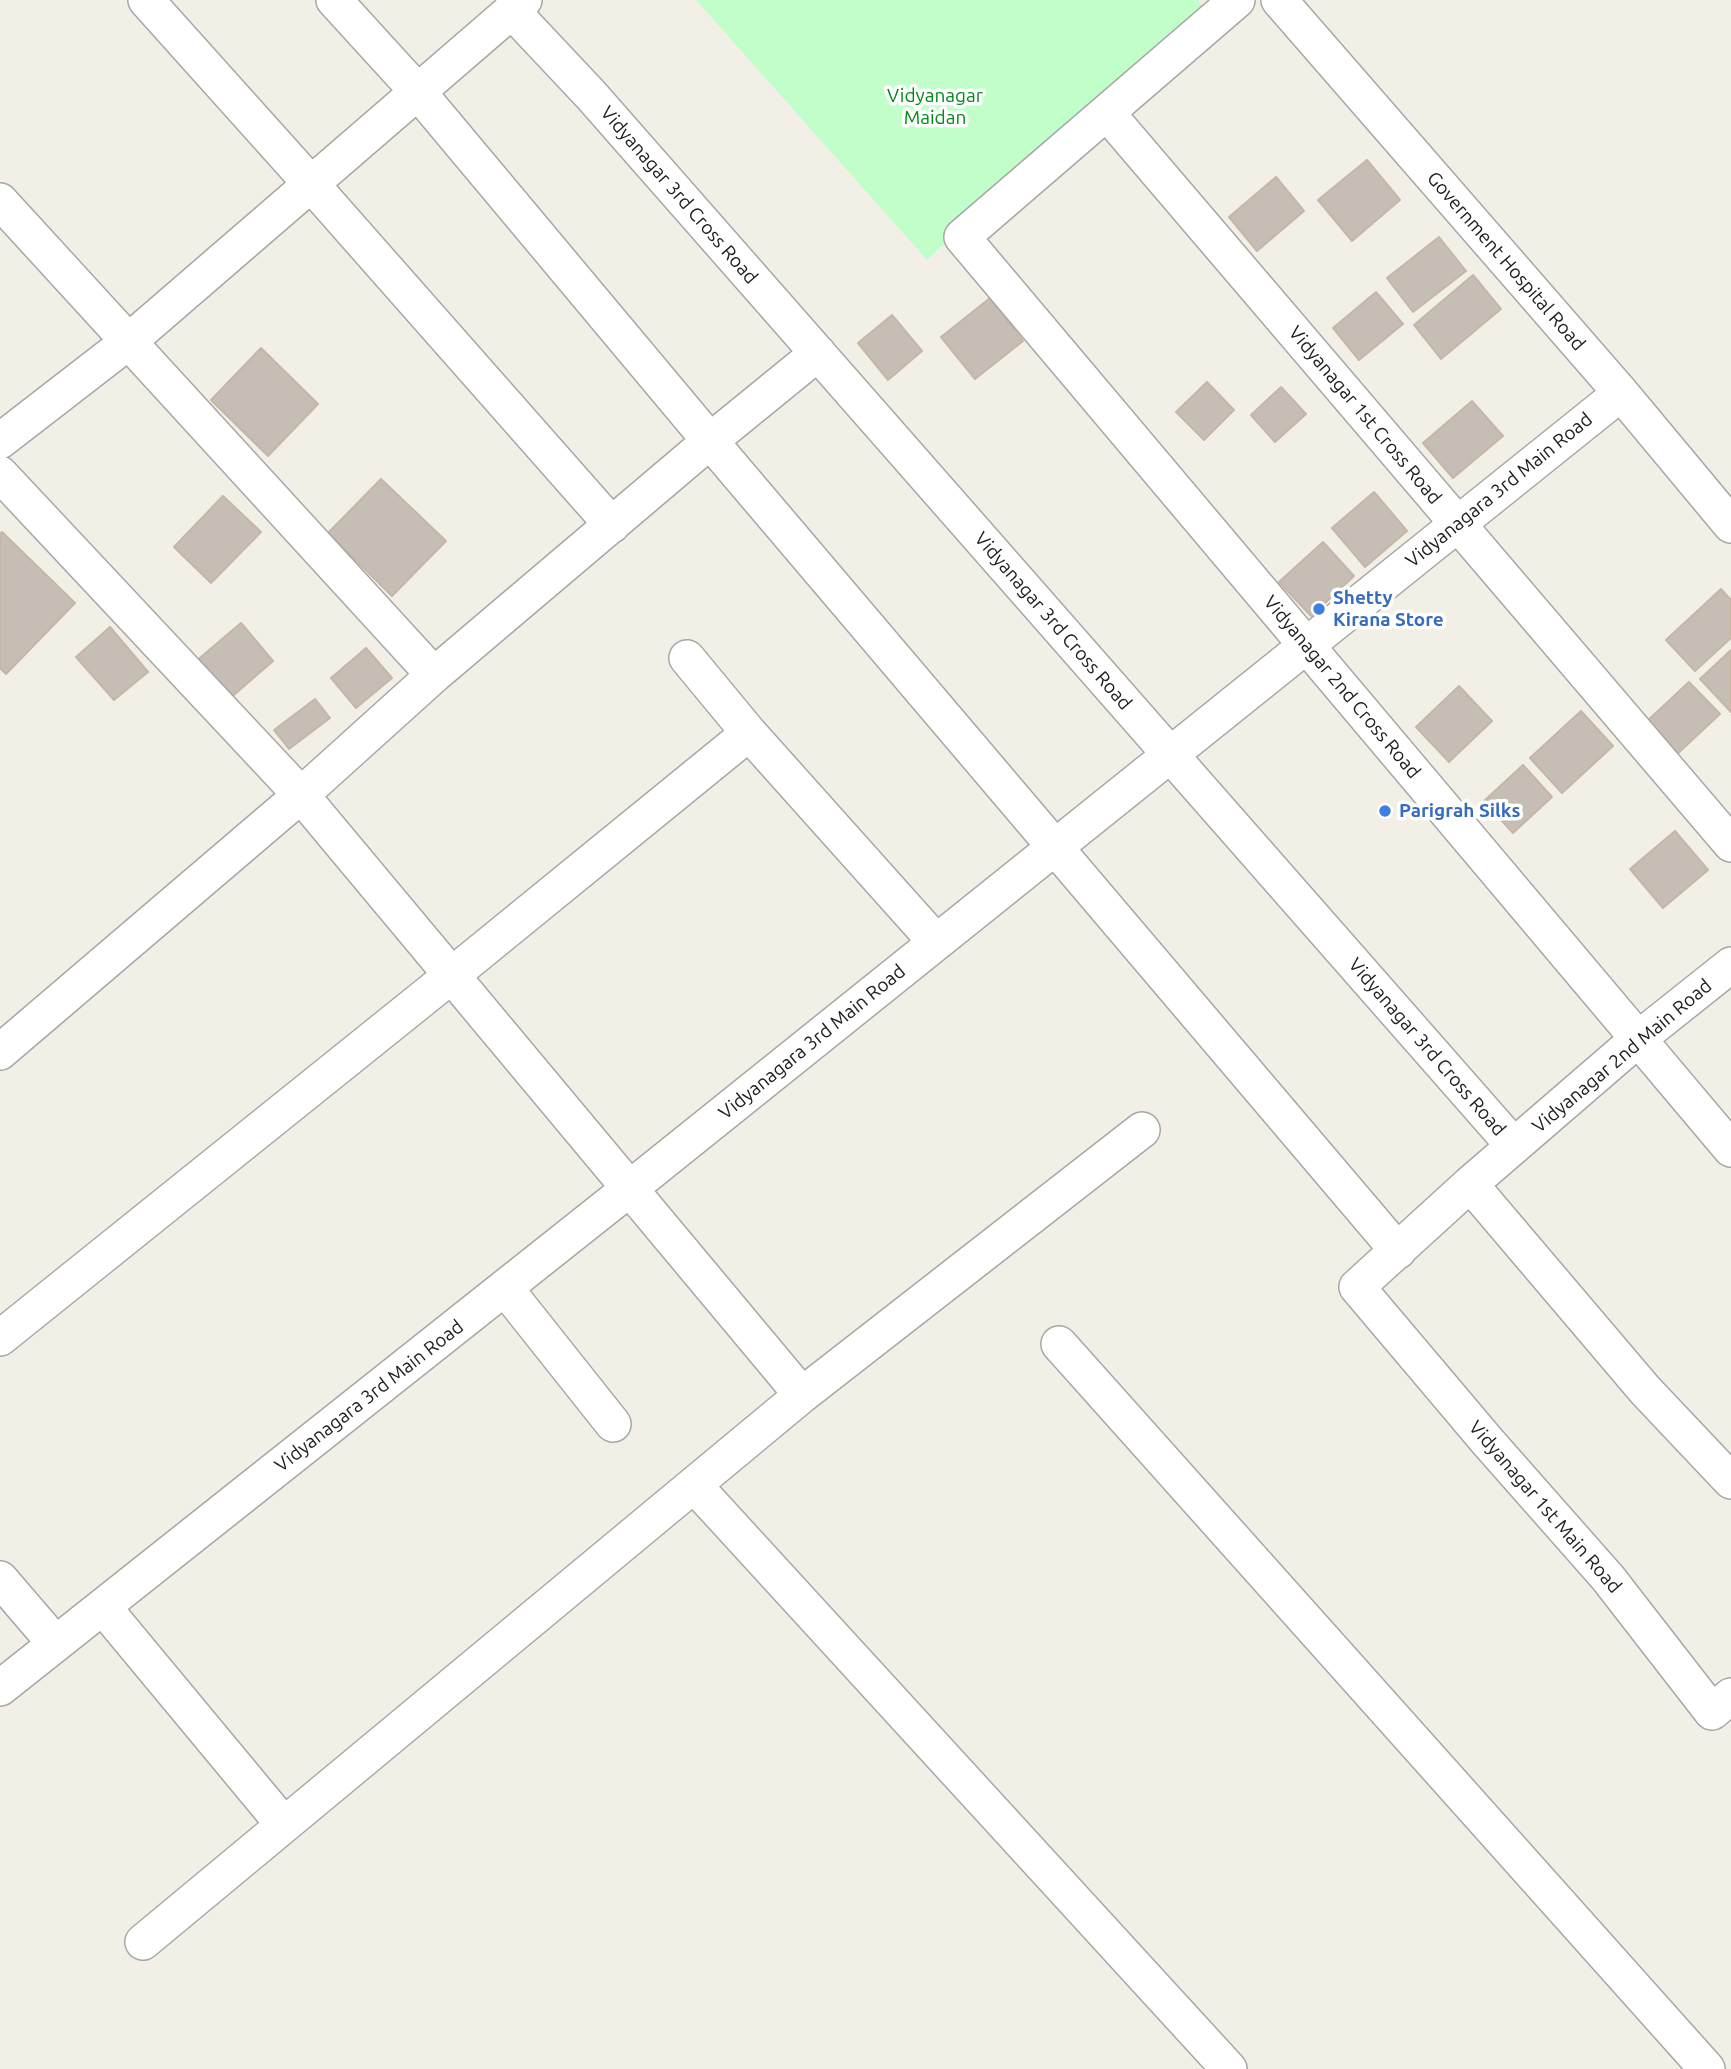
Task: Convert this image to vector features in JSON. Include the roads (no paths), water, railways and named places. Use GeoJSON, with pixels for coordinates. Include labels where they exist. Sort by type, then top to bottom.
{"type":"FeatureCollection","features":[{"type":"Feature","properties":{"kind":"street"},"geometry":{"type":"LineString","coordinates":[[146,0],[612,525]]}},
{"type":"Feature","properties":{"kind":"street"},"geometry":{"type":"LineString","coordinates":[[334,0],[418,92],[710,441],[1398,1251]]}},
{"type":"Feature","properties":{"kind":"street"},"geometry":{"type":"LineString","coordinates":[[1107,113],[1237,0]]}},
{"type":"Feature","properties":{"kind":"street","name":"Government Hospital Road"},"geometry":{"type":"LineString","coordinates":[[1279,0],[1731,524]]}},
{"type":"Feature","properties":{"kind":"street"},"geometry":{"type":"LineString","coordinates":[[0,441],[128,342],[517,5]]}},
{"type":"Feature","properties":{"kind":"street","name":"Vidyanagar 3rd Cross Road"},"geometry":{"type":"LineString","coordinates":[[517,5],[591,95],[1514,1146]]}},
{"type":"Feature","properties":{"kind":"street","name":"Vidyanagar 2nd Cross Road"},"geometry":{"type":"LineString","coordinates":[[1107,113],[962,237],[1731,1149]]}},
{"type":"Feature","properties":{"kind":"street","name":"Vidyanagar 1st Cross Road"},"geometry":{"type":"LineString","coordinates":[[1107,113],[1731,844]]}},
{"type":"Feature","properties":{"kind":"street"},"geometry":{"type":"LineString","coordinates":[[0,201],[434,675]]}},
{"type":"Feature","properties":{"kind":"street"},"geometry":{"type":"LineString","coordinates":[[0,1052],[301,795],[434,675],[818,353]]}},
{"type":"Feature","properties":{"kind":"street","name":"Vidyanagara 3rd Main Road"},"geometry":{"type":"LineString","coordinates":[[0,1688],[629,1189],[1620,393]]}},
{"type":"Feature","properties":{"kind":"street"},"geometry":{"type":"LineString","coordinates":[[0,474],[301,795],[802,1395]]}},
{"type":"Feature","properties":{"kind":"street"},"geometry":{"type":"LineString","coordinates":[[688,658],[749,733],[936,942]]}},
{"type":"Feature","properties":{"kind":"street"},"geometry":{"type":"LineString","coordinates":[[0,1338],[749,733]]}},
{"type":"Feature","properties":{"kind":"street","name":"Vidyanagar 2nd Main Road"},"geometry":{"type":"LineString","coordinates":[[1357,1287],[1470,1184],[1638,1039],[1731,965]]}},
{"type":"Feature","properties":{"kind":"street"},"geometry":{"type":"LineString","coordinates":[[143,1942],[802,1395],[1142,1130]]}},
{"type":"Feature","properties":{"kind":"street"},"geometry":{"type":"LineString","coordinates":[[1470,1184],[1645,1390],[1731,1481]]}},
{"type":"Feature","properties":{"kind":"street","name":"Vidyanagar 1st Main Road"},"geometry":{"type":"LineString","coordinates":[[1357,1287],[1488,1442],[1725,1713]]}},
{"type":"Feature","properties":{"kind":"street"},"geometry":{"type":"LineString","coordinates":[[505,1288],[613,1424]]}},
{"type":"Feature","properties":{"kind":"street"},"geometry":{"type":"LineString","coordinates":[[1059,1344],[1707,2069]]}},
{"type":"Feature","properties":{"kind":"street"},"geometry":{"type":"LineString","coordinates":[[694,1485],[1228,2069]]}},
{"type":"Feature","properties":{"kind":"street"},"geometry":{"type":"LineString","coordinates":[[0,1579],[55,1643]]}},
{"type":"Feature","properties":{"kind":"street"},"geometry":{"type":"LineString","coordinates":[[103,1607],[284,1825]]}},
{"type":"Feature","properties":{"kind":"place","name":"Shetty Kirana Store"},"geometry":{"type":"Point","coordinates":[1319,609]}},
{"type":"Feature","properties":{"kind":"place","name":"Parigrah Silks"},"geometry":{"type":"Point","coordinates":[1385,811]}},
{"type":"Feature","properties":{"kind":"park label","name":"Vidyanagar Maidan"},"geometry":{"type":"Point","coordinates":[935,107]}}]}
